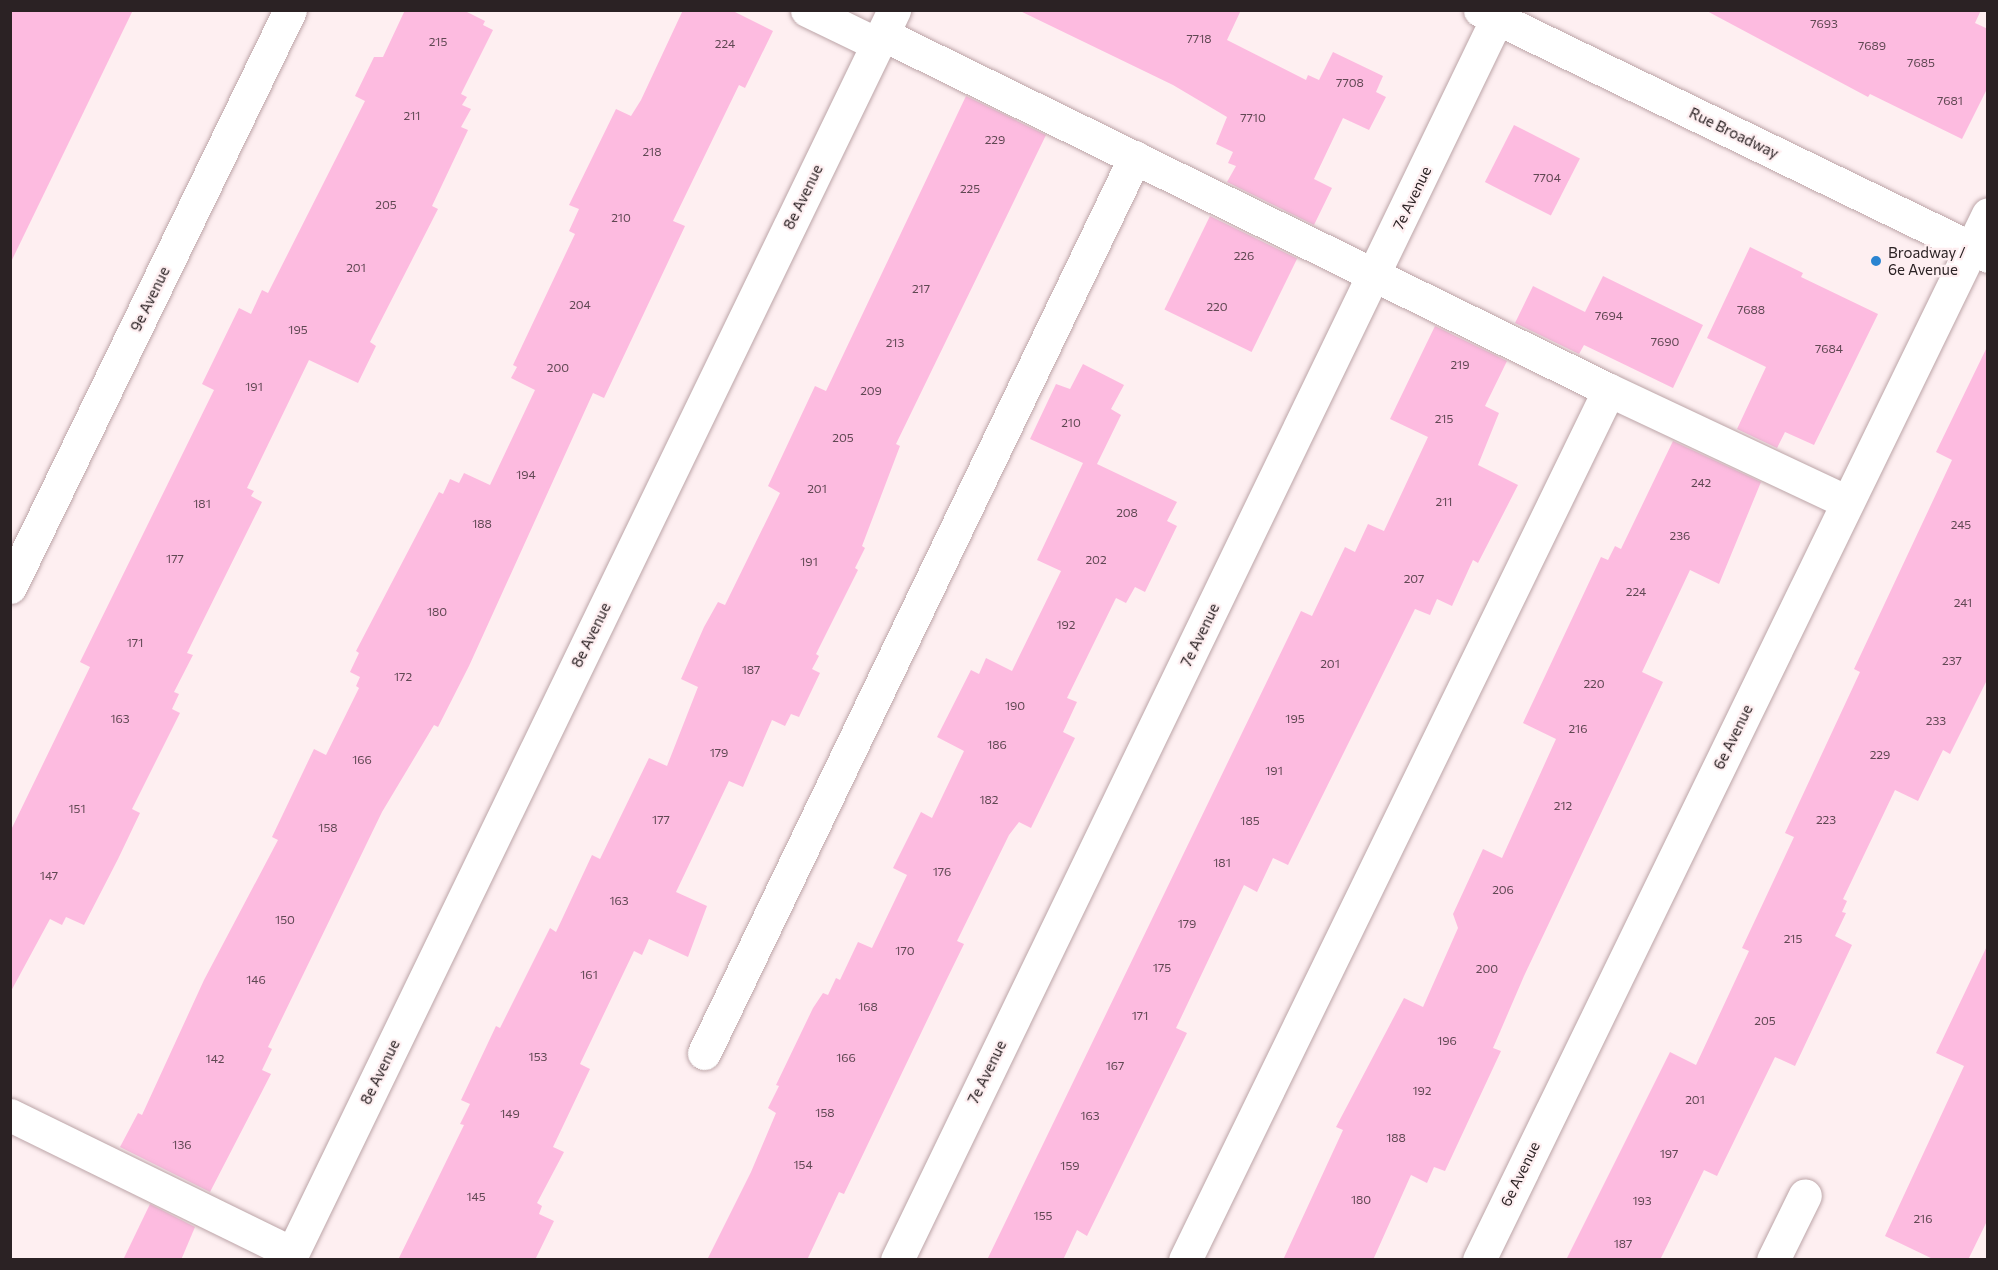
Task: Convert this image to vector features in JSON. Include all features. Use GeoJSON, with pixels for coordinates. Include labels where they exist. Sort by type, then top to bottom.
{"type":"FeatureCollection","features":[{"type":"Feature","properties":{"kind":"street","name":"9e Avenue"},"geometry":{"type":"LineString","coordinates":[[10,587],[290,10]]}},
{"type":"Feature","properties":{"kind":"street"},"geometry":{"type":"LineString","coordinates":[[807,10],[884,30],[1135,157],[1609,390],[1847,502]]}},
{"type":"Feature","properties":{"kind":"street","name":"Rue Broadway"},"geometry":{"type":"LineString","coordinates":[[1493,13],[1979,252]]}},
{"type":"Feature","properties":{"kind":"street","name":"7e Avenue"},"geometry":{"type":"LineString","coordinates":[[897,1260],[1375,273],[1493,13]]}},
{"type":"Feature","properties":{"kind":"street","name":"8e Avenue"},"geometry":{"type":"LineString","coordinates":[[291,1256],[884,30]]}},
{"type":"Feature","properties":{"kind":"street"},"geometry":{"type":"LineString","coordinates":[[704,1053],[1135,157]]}},
{"type":"Feature","properties":{"kind":"street","name":"6e Avenue"},"geometry":{"type":"LineString","coordinates":[[1479,1260],[1847,502],[1979,252],[1988,214]]}},
{"type":"Feature","properties":{"kind":"street"},"geometry":{"type":"LineString","coordinates":[[1185,1260],[1609,390]]}},
{"type":"Feature","properties":{"kind":"street"},"geometry":{"type":"LineString","coordinates":[[10,1115],[291,1256]]}},
{"type":"Feature","properties":{"kind":"street"},"geometry":{"type":"LineString","coordinates":[[1773,1260],[1805,1195]]}},
{"type":"Feature","properties":{"kind":"building"},"geometry":{"type":"Polygon","coordinates":[[[10,10],[133,10],[10,264],[10,10]]]}},
{"type":"Feature","properties":{"kind":"building"},"geometry":{"type":"Polygon","coordinates":[[[405,10],[463,10],[485,21],[483,25],[493,30],[461,94],[467,97],[462,105],[471,109],[461,127],[468,130],[432,206],[438,209],[370,342],[376,346],[358,383],[309,360],[247,488],[254,491],[251,496],[262,502],[187,653],[193,655],[174,692],[179,694],[172,709],[180,713],[132,809],[140,813],[84,925],[66,917],[62,925],[50,919],[10,993],[10,832],[90,667],[80,662],[214,390],[202,384],[239,308],[251,314],[262,290],[268,293],[365,101],[355,96],[374,57],[383,57],[405,10]]]}},
{"type":"Feature","properties":{"kind":"building"},"geometry":{"type":"Polygon","coordinates":[[[683,10],[731,10],[773,31],[745,88],[739,85],[673,221],[685,226],[604,398],[593,393],[469,666],[438,727],[434,725],[382,812],[268,1047],[272,1049],[262,1070],[271,1074],[210,1192],[120,1147],[138,1113],[142,1115],[204,980],[278,840],[272,837],[314,749],[326,755],[359,688],[356,686],[360,677],[350,672],[359,653],[356,651],[439,492],[443,494],[450,479],[459,483],[464,473],[490,485],[535,390],[511,378],[517,367],[513,365],[575,234],[569,231],[579,209],[569,205],[616,109],[631,116],[641,100],[683,10]]]}},
{"type":"Feature","properties":{"kind":"building"},"geometry":{"type":"Polygon","coordinates":[[[1018,10],[1241,10],[1227,40],[1306,80],[1308,75],[1319,80],[1333,52],[1383,76],[1376,92],[1386,97],[1369,130],[1343,118],[1314,179],[1332,188],[1314,225],[1227,182],[1236,166],[1228,163],[1233,152],[1216,144],[1227,117],[1173,85],[1018,10]]]}},
{"type":"Feature","properties":{"kind":"building"},"geometry":{"type":"Polygon","coordinates":[[[1705,10],[1981,10],[1975,23],[1988,29],[1988,87],[1962,139],[1870,94],[1868,97],[1705,10]]]}},
{"type":"Feature","properties":{"kind":"building"},"geometry":{"type":"Polygon","coordinates":[[[966,96],[1046,135],[896,444],[900,446],[862,546],[865,548],[855,568],[858,570],[816,654],[819,656],[812,669],[820,673],[799,717],[791,714],[785,726],[772,720],[743,787],[729,781],[676,892],[707,906],[688,957],[649,939],[642,955],[634,951],[580,1064],[590,1069],[553,1147],[564,1152],[537,1203],[542,1206],[539,1214],[554,1221],[535,1260],[398,1260],[464,1125],[460,1124],[470,1104],[461,1100],[496,1026],[500,1028],[550,928],[556,932],[592,855],[600,859],[649,758],[667,766],[698,687],[681,679],[704,627],[718,602],[725,605],[780,493],[768,486],[815,386],[826,391],[966,96]]]}},
{"type":"Feature","properties":{"kind":"building"},"geometry":{"type":"Polygon","coordinates":[[[1514,125],[1580,159],[1551,216],[1485,182],[1514,125]]]}},
{"type":"Feature","properties":{"kind":"building"},"geometry":{"type":"Polygon","coordinates":[[[1210,216],[1297,259],[1252,352],[1164,309],[1210,216]]]}},
{"type":"Feature","properties":{"kind":"building"},"geometry":{"type":"Polygon","coordinates":[[[1750,247],[1803,273],[1801,277],[1878,314],[1814,445],[1785,432],[1777,448],[1737,429],[1766,367],[1707,338],[1750,247]]]}},
{"type":"Feature","properties":{"kind":"building"},"geometry":{"type":"Polygon","coordinates":[[[1603,276],[1703,325],[1673,388],[1584,345],[1579,354],[1515,323],[1533,286],[1585,312],[1603,276]]]}},
{"type":"Feature","properties":{"kind":"building"},"geometry":{"type":"Polygon","coordinates":[[[1435,326],[1507,361],[1485,406],[1499,413],[1478,465],[1518,485],[1478,563],[1473,560],[1452,606],[1437,599],[1430,615],[1415,609],[1288,865],[1273,858],[1257,892],[1244,885],[1176,1028],[1187,1033],[1087,1236],[1077,1230],[1063,1260],[987,1260],[1301,611],[1312,616],[1345,547],[1355,552],[1368,524],[1384,531],[1428,437],[1390,419],[1435,326]]]}},
{"type":"Feature","properties":{"kind":"building"},"geometry":{"type":"Polygon","coordinates":[[[1988,345],[1988,678],[1950,754],[1943,750],[1918,801],[1895,790],[1843,899],[1847,901],[1842,912],[1846,913],[1835,936],[1852,945],[1795,1066],[1775,1057],[1717,1176],[1704,1170],[1660,1260],[1566,1260],[1670,1052],[1696,1065],[1749,951],[1742,948],[1794,837],[1785,833],[1860,672],[1854,669],[1952,460],[1936,452],[1988,345]]]}},
{"type":"Feature","properties":{"kind":"building"},"geometry":{"type":"Polygon","coordinates":[[[1083,364],[1124,385],[1111,409],[1121,415],[1097,464],[1177,502],[1167,521],[1177,526],[1145,592],[1135,587],[1126,603],[1116,598],[1067,698],[1077,702],[1063,732],[1075,738],[1031,828],[1019,822],[1009,835],[957,941],[964,944],[844,1194],[839,1192],[807,1260],[707,1260],[751,1172],[776,1113],[768,1108],[779,1086],[776,1085],[813,1008],[823,993],[828,995],[836,978],[840,980],[858,942],[872,948],[907,875],[893,868],[921,812],[932,818],[964,751],[937,737],[971,670],[979,674],[986,658],[1012,671],[1061,571],[1037,560],[1083,463],[1030,439],[1056,384],[1070,389],[1083,364]]]}},
{"type":"Feature","properties":{"kind":"building"},"geometry":{"type":"Polygon","coordinates":[[[1673,441],[1761,482],[1719,584],[1690,570],[1642,672],[1663,682],[1524,976],[1493,1048],[1501,1051],[1445,1171],[1434,1167],[1427,1183],[1411,1175],[1373,1260],[1283,1260],[1343,1130],[1336,1127],[1404,998],[1423,1007],[1458,928],[1453,914],[1483,849],[1502,858],[1556,739],[1523,723],[1601,557],[1608,560],[1615,546],[1621,549],[1673,441]]]}},
{"type":"Feature","properties":{"kind":"building"},"geometry":{"type":"Polygon","coordinates":[[[1988,944],[1988,1219],[1968,1260],[1935,1260],[1885,1236],[1964,1066],[1936,1053],[1988,944]]]}},
{"type":"Feature","properties":{"kind":"building"},"geometry":{"type":"Polygon","coordinates":[[[150,1204],[195,1227],[181,1260],[123,1260],[150,1204]]]}},
{"type":"Feature","properties":{"kind":"place","name":"Broadway / 6e Avenue"},"geometry":{"type":"Point","coordinates":[1876,261]}}]}
